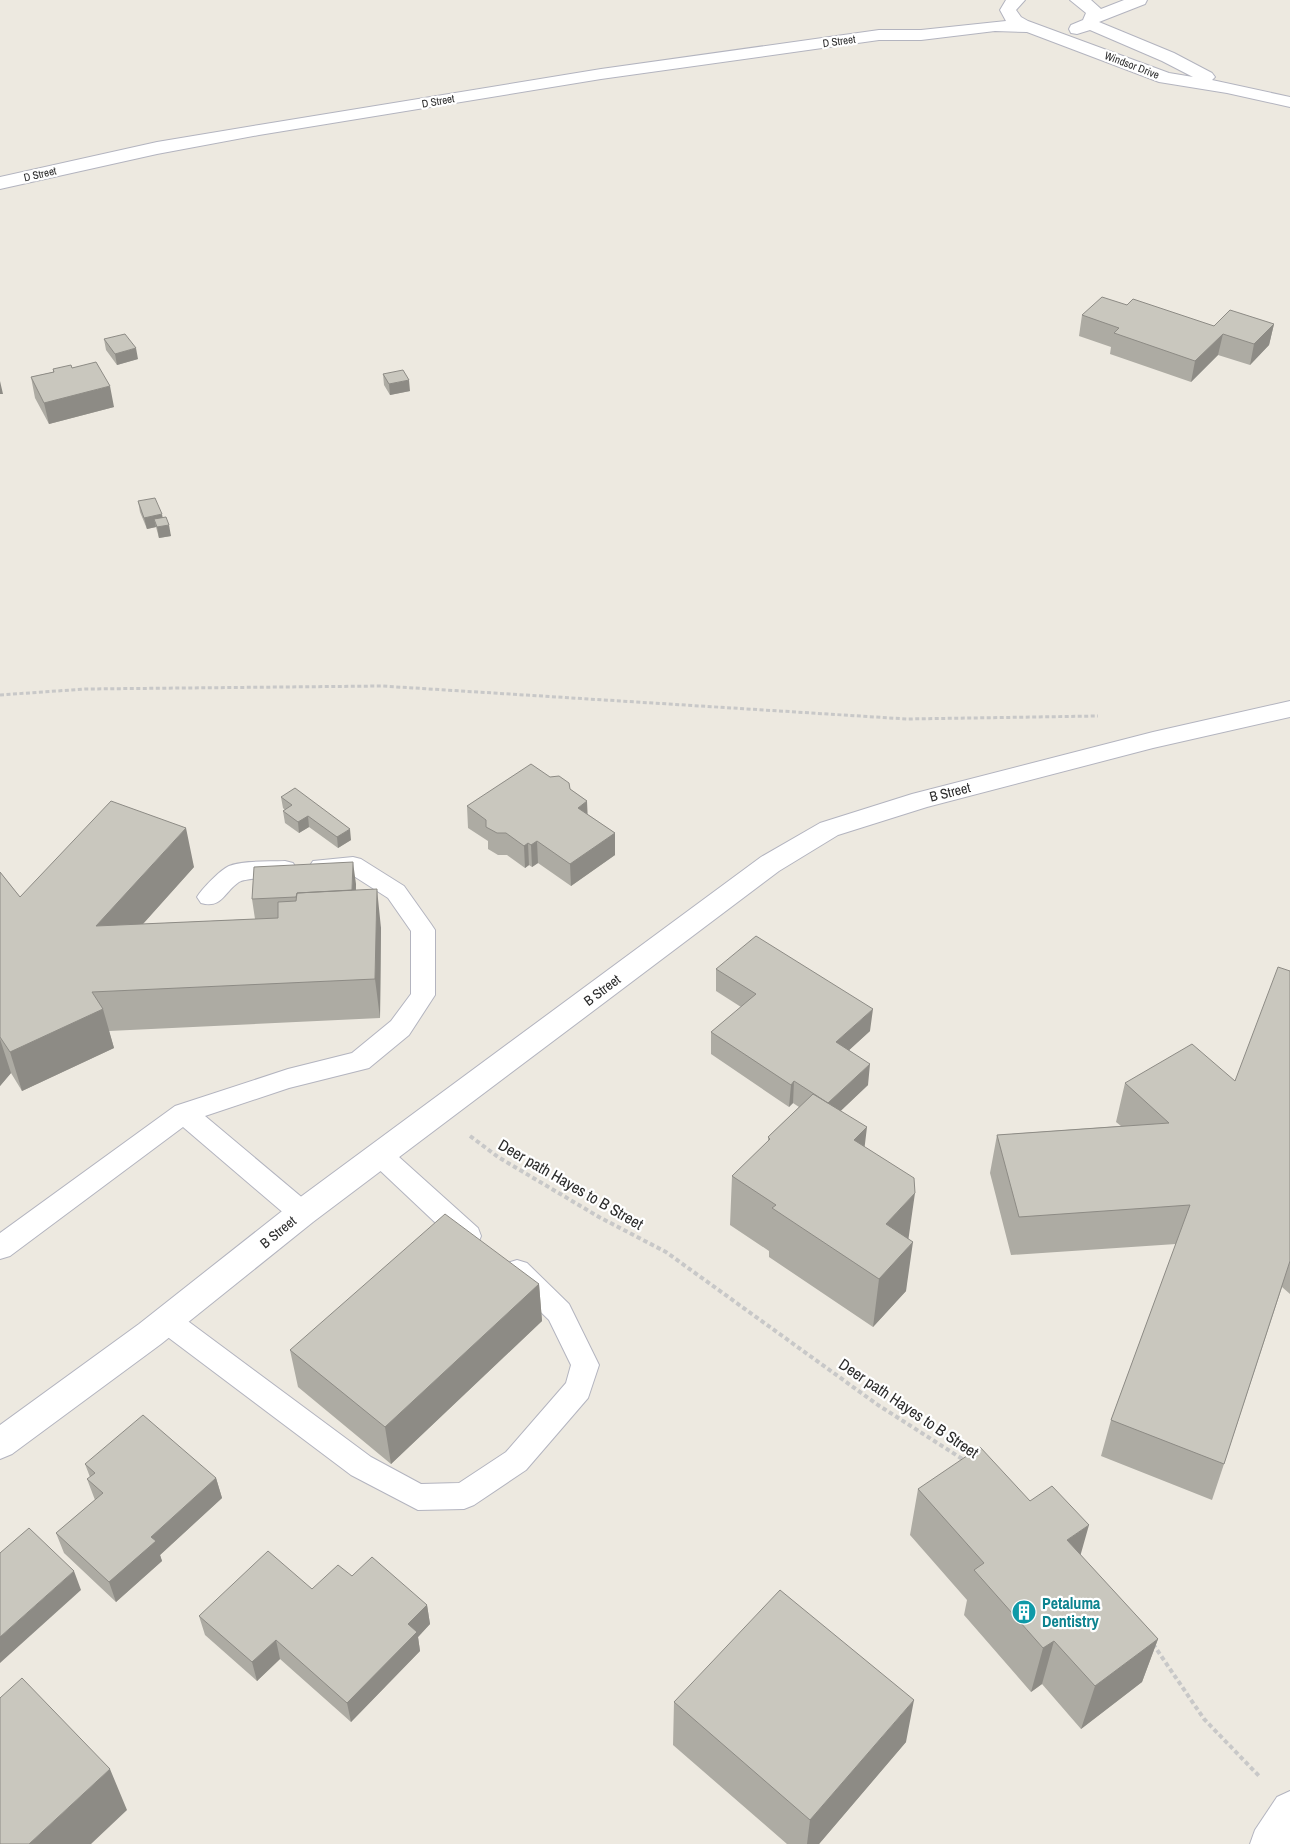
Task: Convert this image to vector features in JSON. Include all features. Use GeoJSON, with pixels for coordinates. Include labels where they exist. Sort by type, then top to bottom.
{"type":"FeatureCollection","features":[{"type":"Feature","properties":{"kind":"street"},"geometry":{"type":"LineString","coordinates":[[1078,0],[1094,12],[1092,21]]}},
{"type":"Feature","properties":{"kind":"street","name":"D Street"},"geometry":{"type":"LineString","coordinates":[[0,183],[157,148],[601,74],[879,35],[921,35],[995,26],[1068,31],[1139,0]]}},
{"type":"Feature","properties":{"kind":"street"},"geometry":{"type":"LineString","coordinates":[[992,8],[1014,2]]}},
{"type":"Feature","properties":{"kind":"street"},"geometry":{"type":"LineString","coordinates":[[1014,2],[1008,10],[1010,16],[1016,22],[1033,28]]}},
{"type":"Feature","properties":{"kind":"street","name":"D Street"},"geometry":{"type":"LineString","coordinates":[[879,35],[936,16]]}},
{"type":"Feature","properties":{"kind":"street","name":"Windsor Drive"},"geometry":{"type":"LineString","coordinates":[[1092,21],[1228,88]]}},
{"type":"Feature","properties":{"kind":"street","name":"Windsor Drive"},"geometry":{"type":"LineString","coordinates":[[1033,28],[1164,78],[1228,88],[1290,102]]}},
{"type":"Feature","properties":{"kind":"street","name":"B Street"},"geometry":{"type":"LineString","coordinates":[[1,1441],[167,1321],[302,1213],[440,1112],[770,864],[829,829],[921,800],[1153,740],[1290,709]]}},
{"type":"Feature","properties":{"kind":"street"},"geometry":{"type":"LineString","coordinates":[[1269,1844],[1290,1810]]}},
{"type":"Feature","properties":{"kind":"lane"},"geometry":{"type":"LineString","coordinates":[[0,1248],[184,1113],[288,1079],[360,1061],[400,1028],[423,995],[422,930],[396,892],[353,865],[234,873],[209,897]]}},
{"type":"Feature","properties":{"kind":"lane"},"geometry":{"type":"LineString","coordinates":[[184,1113],[302,1213]]}},
{"type":"Feature","properties":{"kind":"lane"},"geometry":{"type":"LineString","coordinates":[[167,1321],[361,1466],[418,1497],[464,1496],[516,1461],[578,1388],[585,1364],[559,1312],[522,1276],[473,1241],[380,1155]]}},
{"type":"Feature","properties":{"kind":"path"},"geometry":{"type":"LineString","coordinates":[[0,694],[85,689],[382,686],[907,719],[1113,716],[1153,740]]}},
{"type":"Feature","properties":{"kind":"path","name":"Deer path Hayes to B Street"},"geometry":{"type":"LineString","coordinates":[[440,1112],[498,1157],[599,1216],[666,1252],[878,1405],[965,1461]]}},
{"type":"Feature","properties":{"kind":"path"},"geometry":{"type":"LineString","coordinates":[[1151,1641],[1204,1719],[1264,1781]]}},
{"type":"Feature","properties":{"kind":"building"},"geometry":{"type":"Polygon","coordinates":[[[1102,297],[1127,305],[1133,299],[1214,326],[1230,310],[1274,324],[1254,344],[1223,334],[1195,361],[1114,333],[1119,328],[1082,315],[1102,297]]]}},
{"type":"Feature","properties":{"kind":"building"},"geometry":{"type":"Polygon","coordinates":[[[125,334],[136,348],[115,354],[104,339],[125,334]]]}},
{"type":"Feature","properties":{"kind":"building"},"geometry":{"type":"Polygon","coordinates":[[[96,362],[110,386],[44,403],[31,377],[54,372],[53,369],[71,365],[72,368],[96,362]]]}},
{"type":"Feature","properties":{"kind":"building"},"geometry":{"type":"Polygon","coordinates":[[[403,370],[409,380],[389,384],[383,374],[403,370]]]}},
{"type":"Feature","properties":{"kind":"building"},"geometry":{"type":"Polygon","coordinates":[[[155,498],[162,514],[144,518],[138,501],[155,498]]]}},
{"type":"Feature","properties":{"kind":"building"},"geometry":{"type":"Polygon","coordinates":[[[166,517],[169,525],[157,527],[154,519],[166,517]]]}},
{"type":"Feature","properties":{"kind":"building"},"geometry":{"type":"Polygon","coordinates":[[[531,764],[550,777],[559,776],[569,783],[570,789],[587,801],[578,808],[615,833],[570,864],[537,841],[531,845],[528,843],[524,846],[506,833],[497,833],[486,827],[486,820],[467,806],[531,764]]]}},
{"type":"Feature","properties":{"kind":"building"},"geometry":{"type":"Polygon","coordinates":[[[295,788],[350,829],[337,837],[308,816],[298,822],[283,811],[292,805],[281,797],[295,788]]]}},
{"type":"Feature","properties":{"kind":"building"},"geometry":{"type":"Polygon","coordinates":[[[111,801],[186,828],[96,926],[278,918],[278,902],[296,901],[297,893],[377,889],[375,979],[92,992],[103,1009],[10,1052],[0,1037],[0,872],[20,897],[111,801]]]}},
{"type":"Feature","properties":{"kind":"building"},"geometry":{"type":"Polygon","coordinates":[[[353,862],[352,890],[297,893],[296,897],[252,899],[254,867],[353,862]]]}},
{"type":"Feature","properties":{"kind":"building"},"geometry":{"type":"Polygon","coordinates":[[[756,936],[873,1009],[836,1042],[870,1064],[828,1103],[794,1081],[791,1085],[711,1032],[756,994],[716,969],[756,936]]]}},
{"type":"Feature","properties":{"kind":"building"},"geometry":{"type":"Polygon","coordinates":[[[1278,967],[1290,971],[1290,1261],[1224,1464],[1111,1420],[1190,1205],[1019,1217],[997,1135],[1169,1123],[1125,1083],[1192,1044],[1235,1081],[1278,967]]]}},
{"type":"Feature","properties":{"kind":"building"},"geometry":{"type":"Polygon","coordinates":[[[813,1094],[867,1127],[854,1140],[914,1178],[915,1193],[886,1224],[913,1242],[879,1279],[772,1208],[776,1205],[732,1176],[770,1139],[768,1137],[813,1094]]]}},
{"type":"Feature","properties":{"kind":"building"},"geometry":{"type":"Polygon","coordinates":[[[445,1214],[539,1284],[385,1427],[290,1350],[445,1214]]]}},
{"type":"Feature","properties":{"kind":"building"},"geometry":{"type":"Polygon","coordinates":[[[143,1415],[216,1478],[151,1537],[156,1541],[109,1582],[56,1533],[103,1493],[87,1479],[95,1473],[85,1464],[143,1415]]]}},
{"type":"Feature","properties":{"kind":"building"},"geometry":{"type":"Polygon","coordinates":[[[980,1447],[1030,1501],[1052,1486],[1089,1525],[1067,1540],[1158,1639],[1095,1686],[1054,1641],[1043,1648],[974,1570],[984,1563],[918,1489],[980,1447]]]}},
{"type":"Feature","properties":{"kind":"building"},"geometry":{"type":"Polygon","coordinates":[[[29,1528],[74,1571],[0,1637],[0,1553],[29,1528]]]}},
{"type":"Feature","properties":{"kind":"building"},"geometry":{"type":"Polygon","coordinates":[[[268,1551],[312,1589],[338,1565],[352,1576],[372,1557],[427,1605],[408,1624],[417,1632],[347,1703],[276,1640],[252,1662],[199,1616],[268,1551]]]}},
{"type":"Feature","properties":{"kind":"building"},"geometry":{"type":"Polygon","coordinates":[[[780,1590],[914,1700],[810,1820],[674,1702],[780,1590]]]}},
{"type":"Feature","properties":{"kind":"building"},"geometry":{"type":"Polygon","coordinates":[[[22,1678],[110,1769],[29,1844],[0,1844],[0,1698],[22,1678]]]}},
{"type":"Feature","properties":{"kind":"place","name":"Petaluma Dentistry"},"geometry":{"type":"Point","coordinates":[1024,1612]}}]}
